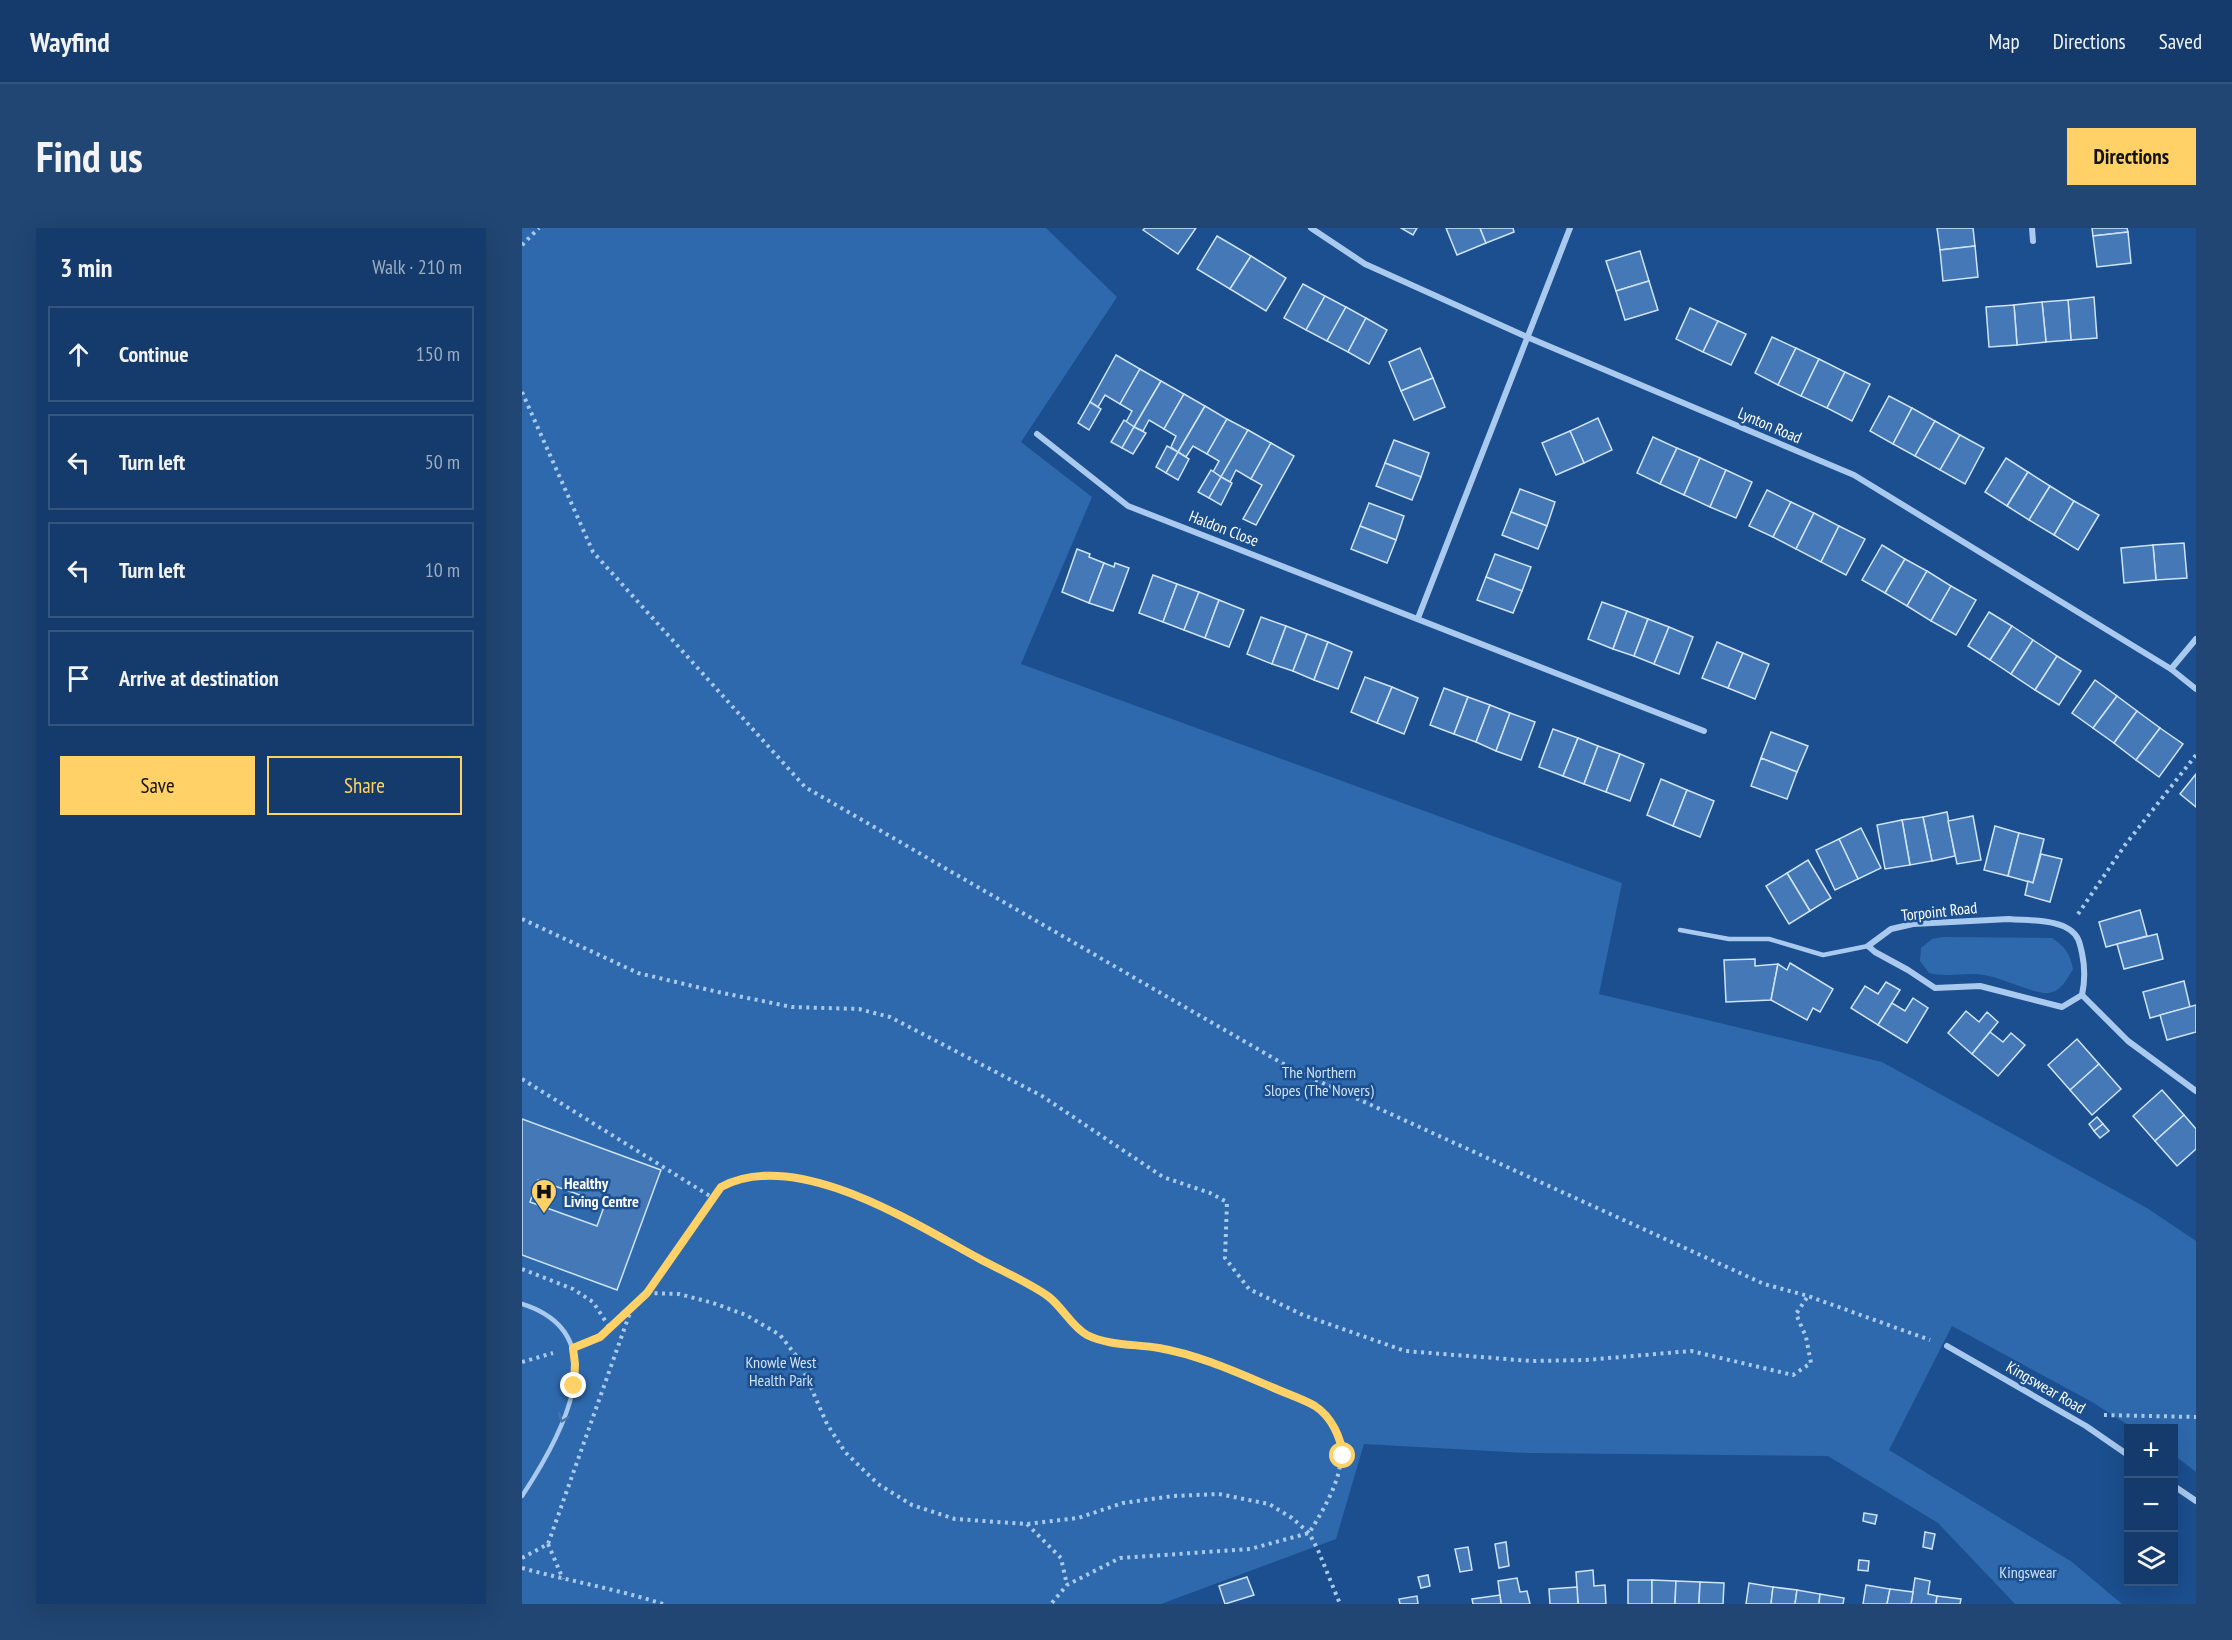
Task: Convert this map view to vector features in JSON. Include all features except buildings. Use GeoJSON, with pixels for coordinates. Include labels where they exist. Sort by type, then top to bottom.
{"type":"FeatureCollection","features":[{"type":"Feature","properties":{"kind":"street","name":"Lynton Road"},"geometry":{"type":"LineString","coordinates":[[1311,228],[1365,264],[1527,337],[1854,475],[2171,669],[2196,689]]}},
{"type":"Feature","properties":{"kind":"street"},"geometry":{"type":"LineString","coordinates":[[1418,618],[1570,228]]}},
{"type":"Feature","properties":{"kind":"street"},"geometry":{"type":"LineString","coordinates":[[2032,228],[2033,241]]}},
{"type":"Feature","properties":{"kind":"street","name":"Haldon Close"},"geometry":{"type":"LineString","coordinates":[[1037,434],[1128,506],[1704,731]]}},
{"type":"Feature","properties":{"kind":"street"},"geometry":{"type":"LineString","coordinates":[[2171,669],[2196,639]]}},
{"type":"Feature","properties":{"kind":"street","name":"Torpoint Road"},"geometry":{"type":"LineString","coordinates":[[1868,946],[1890,929],[1941,922],[2009,919],[2059,924],[2069,928]]}},
{"type":"Feature","properties":{"kind":"street"},"geometry":{"type":"LineString","coordinates":[[1868,946],[1935,988],[1980,986],[2062,1007],[2082,995],[2085,981],[2083,957],[2078,938],[2069,928]]}},
{"type":"Feature","properties":{"kind":"street"},"geometry":{"type":"LineString","coordinates":[[2082,995],[2128,1041],[2196,1091]]}},
{"type":"Feature","properties":{"kind":"street","name":"Kingswear Road"},"geometry":{"type":"LineString","coordinates":[[1947,1346],[2086,1426],[2124,1452]]}},
{"type":"Feature","properties":{"kind":"street"},"geometry":{"type":"LineString","coordinates":[[2178,1489],[2196,1501]]}},
{"type":"Feature","properties":{"kind":"lane"},"geometry":{"type":"LineString","coordinates":[[1680,930],[1729,939],[1769,939],[1822,955],[1868,946]]}},
{"type":"Feature","properties":{"kind":"lane"},"geometry":{"type":"LineString","coordinates":[[522,1304],[536,1309],[562,1326],[573,1348],[575,1364],[574,1386],[565,1414],[543,1464],[522,1496]]}},
{"type":"Feature","properties":{"kind":"path"},"geometry":{"type":"LineString","coordinates":[[522,245],[539,228]]}},
{"type":"Feature","properties":{"kind":"path"},"geometry":{"type":"LineString","coordinates":[[522,392],[592,552],[805,787],[1292,1069],[1764,1284],[1808,1296],[1947,1346]]}},
{"type":"Feature","properties":{"kind":"path"},"geometry":{"type":"LineString","coordinates":[[2069,928],[2125,845],[2196,755]]}},
{"type":"Feature","properties":{"kind":"path"},"geometry":{"type":"LineString","coordinates":[[522,919],[638,973],[792,1007],[859,1009],[890,1017],[1042,1096],[1163,1177],[1210,1193],[1227,1202],[1225,1258],[1249,1289],[1303,1315],[1406,1351],[1532,1361],[1586,1360],[1691,1351],[1792,1375],[1811,1363],[1806,1337],[1796,1314],[1808,1296]]}},
{"type":"Feature","properties":{"kind":"path"},"geometry":{"type":"LineString","coordinates":[[522,1079],[713,1198]]}},
{"type":"Feature","properties":{"kind":"path"},"geometry":{"type":"LineString","coordinates":[[522,1362],[573,1348],[600,1337],[647,1293],[721,1187],[736,1179],[761,1176],[816,1182],[847,1191],[913,1222],[1048,1297],[1077,1328],[1087,1335],[1205,1359],[1316,1407],[1336,1429],[1343,1456],[1327,1504],[1309,1533],[1250,1549],[1120,1558],[1067,1586],[1050,1604]]}},
{"type":"Feature","properties":{"kind":"path"},"geometry":{"type":"LineString","coordinates":[[522,1269],[573,1289],[593,1302],[610,1328]]}},
{"type":"Feature","properties":{"kind":"path"},"geometry":{"type":"LineString","coordinates":[[647,1293],[679,1294],[714,1303],[746,1316],[780,1335],[798,1358],[827,1424],[845,1452],[878,1484],[912,1505],[955,1519],[1027,1524],[1078,1518],[1122,1503],[1173,1496],[1219,1494],[1269,1504],[1292,1518],[1309,1533],[1340,1604]]}},
{"type":"Feature","properties":{"kind":"path"},"geometry":{"type":"LineString","coordinates":[[522,1558],[548,1544],[633,1306]]}},
{"type":"Feature","properties":{"kind":"path"},"geometry":{"type":"LineString","coordinates":[[2086,1426],[2100,1415],[2196,1417]]}},
{"type":"Feature","properties":{"kind":"path"},"geometry":{"type":"LineString","coordinates":[[1027,1524],[1061,1558],[1067,1586]]}},
{"type":"Feature","properties":{"kind":"path"},"geometry":{"type":"LineString","coordinates":[[548,1544],[563,1580]]}},
{"type":"Feature","properties":{"kind":"path"},"geometry":{"type":"LineString","coordinates":[[522,1568],[563,1580],[630,1593],[663,1604]]}},
{"type":"Feature","properties":{"kind":"green space","name":"The Northern Slopes (The Novers)"},"geometry":{"type":"Polygon","coordinates":[[[522,228],[1046,228],[1117,297],[1021,442],[1092,497],[1021,664],[1622,883],[1599,994],[1882,1062],[2147,1208],[2196,1241],[2196,1472],[2178,1458],[2178,1424],[2127,1424],[2092,1402],[1952,1326],[1889,1450],[2072,1562],[2122,1604],[2015,1604],[1938,1523],[1828,1456],[1528,1453],[1364,1444],[1336,1539],[1161,1604],[522,1604],[522,228]]]}},
{"type":"Feature","properties":{"kind":"green space"},"geometry":{"type":"Polygon","coordinates":[[[1942,937],[2052,938],[2066,951],[2073,969],[2060,988],[2048,993],[1982,975],[1929,973],[1920,961],[1921,948],[1932,939],[1942,937]]]}},
{"type":"Feature","properties":{"kind":"place","name":"Healthy Living Centre"},"geometry":{"type":"Point","coordinates":[544,1215]}},
{"type":"Feature","properties":{"kind":"route"},"geometry":{"type":"LineString","coordinates":[[574,1386],[573,1348],[600,1337],[647,1293],[721,1187],[736,1179],[761,1176],[787,1177],[847,1191],[913,1222],[1048,1297],[1077,1328],[1087,1335],[1101,1340],[1159,1348],[1205,1359],[1316,1407],[1336,1429],[1343,1456]]}},
{"type":"Feature","properties":{"kind":"park label","name":"Knowle West Health Park"},"geometry":{"type":"Point","coordinates":[781,1371]}},
{"type":"Feature","properties":{"kind":"park label","name":"Kingswear"},"geometry":{"type":"Point","coordinates":[2028,1572]}}]}
